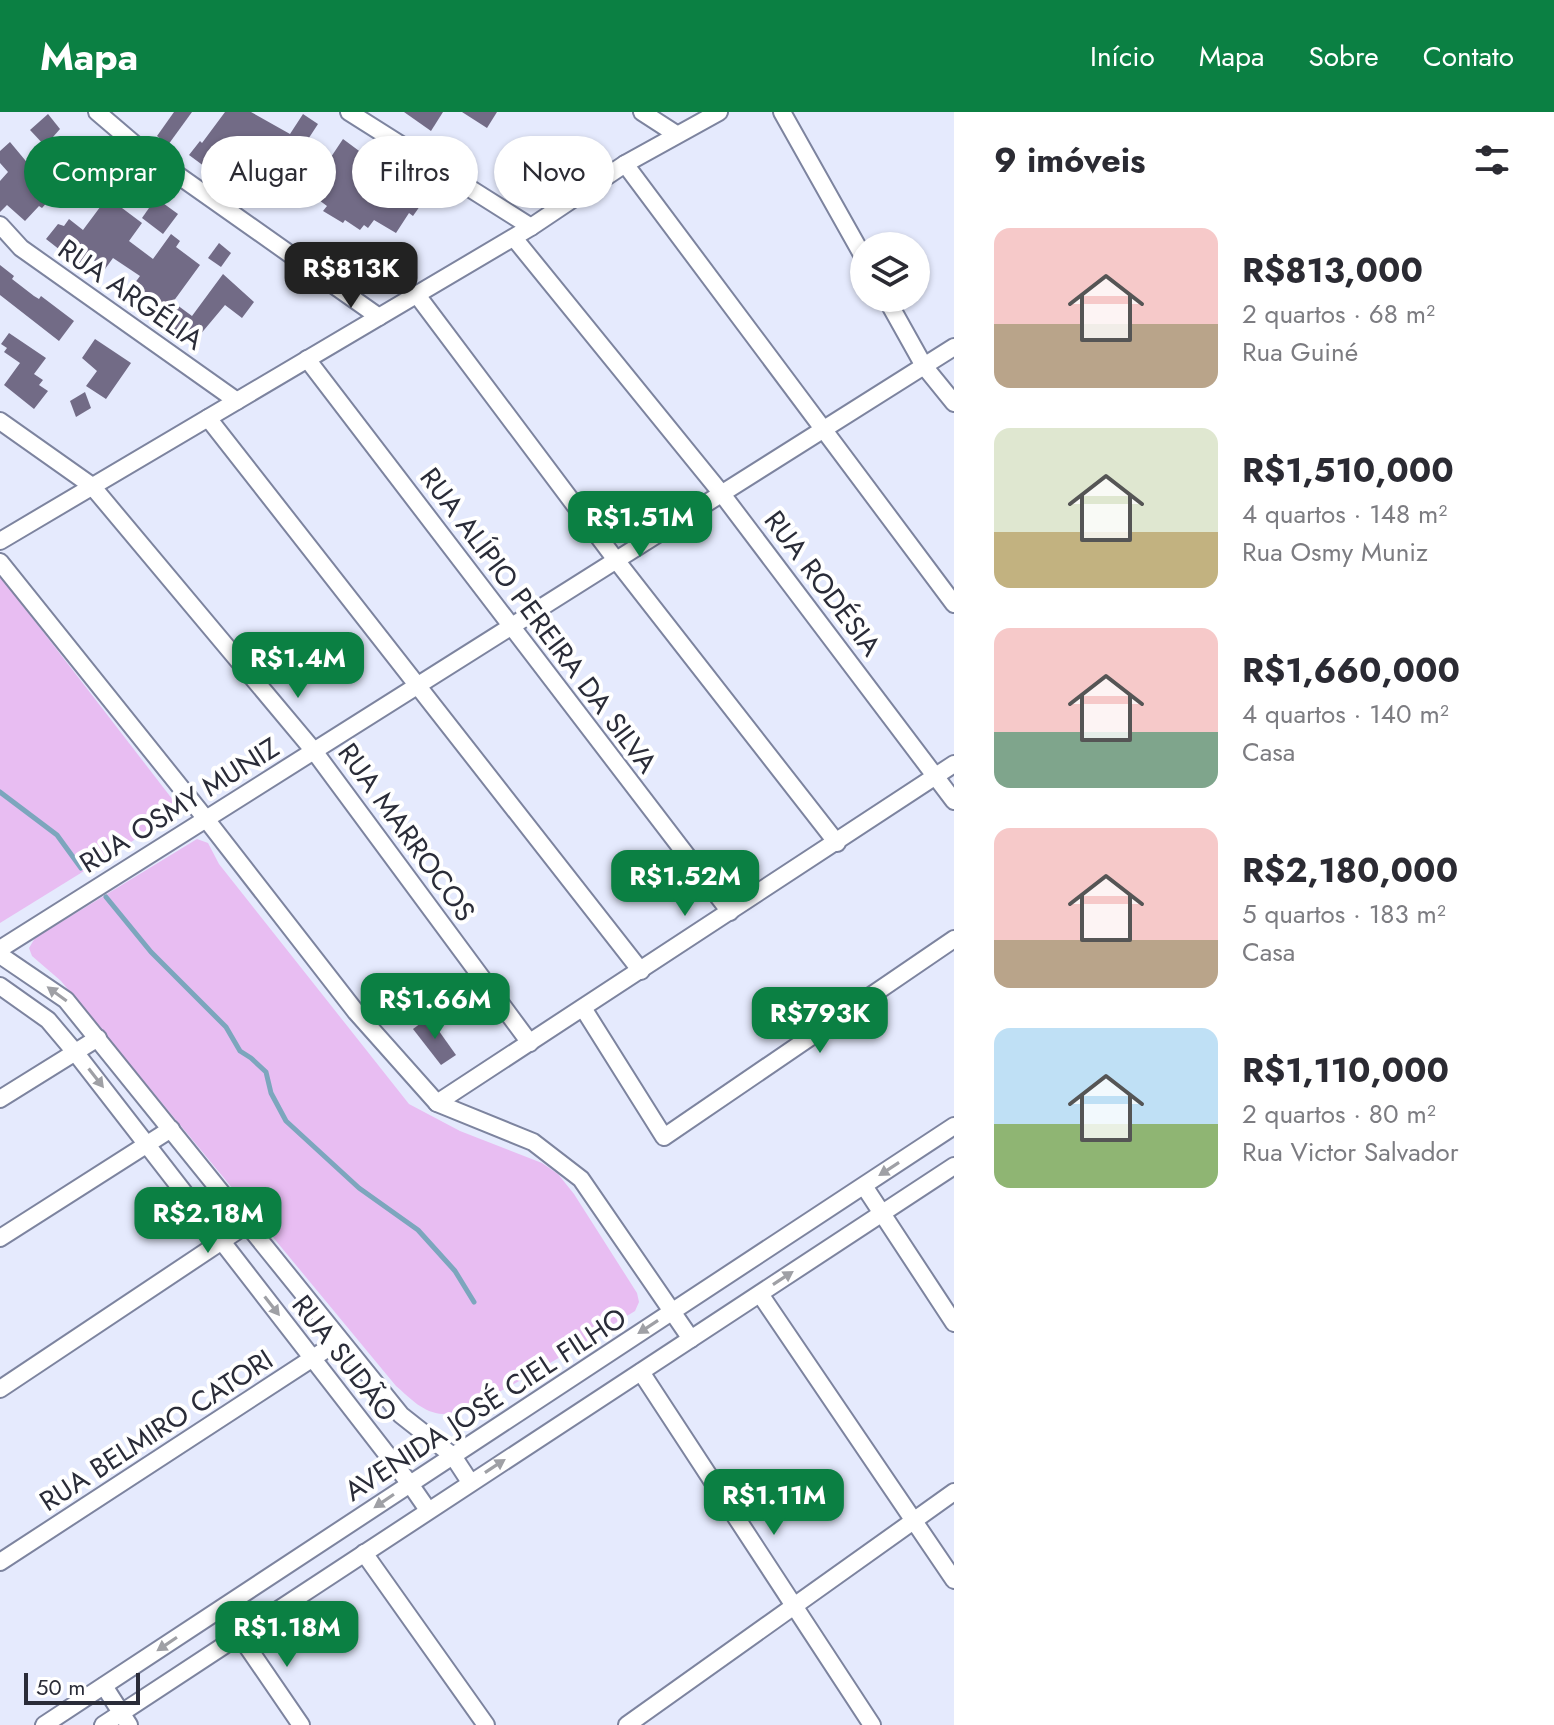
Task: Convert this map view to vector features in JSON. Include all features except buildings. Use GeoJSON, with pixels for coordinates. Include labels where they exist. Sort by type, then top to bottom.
{"type":"FeatureCollection","features":[{"type":"Feature","properties":{"kind":"street"},"geometry":{"type":"LineString","coordinates":[[97,112],[138,147],[379,317]]}},
{"type":"Feature","properties":{"kind":"street"},"geometry":{"type":"LineString","coordinates":[[349,112],[531,227]]}},
{"type":"Feature","properties":{"kind":"street"},"geometry":{"type":"LineString","coordinates":[[642,112],[676,134]]}},
{"type":"Feature","properties":{"kind":"street"},"geometry":{"type":"LineString","coordinates":[[0,541],[514,238],[625,164],[719,112]]}},
{"type":"Feature","properties":{"kind":"street"},"geometry":{"type":"LineString","coordinates":[[782,112],[850,233]]}},
{"type":"Feature","properties":{"kind":"street"},"geometry":{"type":"LineString","coordinates":[[625,164],[954,604]]}},
{"type":"Feature","properties":{"kind":"street","name":"RUA ARGÉLIA"},"geometry":{"type":"LineString","coordinates":[[0,225],[21,248],[237,401]]}},
{"type":"Feature","properties":{"kind":"street","name":"RUA RODÉSIA"},"geometry":{"type":"LineString","coordinates":[[514,238],[722,494],[954,801]]}},
{"type":"Feature","properties":{"kind":"street"},"geometry":{"type":"LineString","coordinates":[[417,295],[616,560],[837,843]]}},
{"type":"Feature","properties":{"kind":"street"},"geometry":{"type":"LineString","coordinates":[[894,312],[924,366],[954,403]]}},
{"type":"Feature","properties":{"kind":"street","name":"RUA OSMY MUNIZ"},"geometry":{"type":"LineString","coordinates":[[0,952],[954,347]]}},
{"type":"Feature","properties":{"kind":"street","name":"RUA ALÍPIO PEREIRA DA SILVA"},"geometry":{"type":"LineString","coordinates":[[307,359],[730,912]]}},
{"type":"Feature","properties":{"kind":"street"},"geometry":{"type":"LineString","coordinates":[[208,418],[641,971]]}},
{"type":"Feature","properties":{"kind":"street","name":"RUA MARROCOS"},"geometry":{"type":"LineString","coordinates":[[0,421],[92,486],[314,751],[530,1043]]}},
{"type":"Feature","properties":{"kind":"street"},"geometry":{"type":"LineString","coordinates":[[0,562],[356,1012],[437,1103],[533,1142],[581,1179],[691,1339]]}},
{"type":"Feature","properties":{"kind":"street"},"geometry":{"type":"LineString","coordinates":[[437,1103],[954,764]]}},
{"type":"Feature","properties":{"kind":"street"},"geometry":{"type":"LineString","coordinates":[[583,1008],[664,1137],[954,939]]}},
{"type":"Feature","properties":{"kind":"street","name":"RUA SUDÃO"},"geometry":{"type":"LineString","coordinates":[[0,952],[66,1000],[401,1415],[453,1456],[470,1482]]}},
{"type":"Feature","properties":{"kind":"street","name":"RUA SUDÃO"},"geometry":{"type":"LineString","coordinates":[[0,986],[48,1020],[75,1052],[428,1510]]}},
{"type":"Feature","properties":{"kind":"street"},"geometry":{"type":"LineString","coordinates":[[0,1099],[98,1038]]}},
{"type":"Feature","properties":{"kind":"street","name":"AVENIDA JOSÉ CIEL FILHO"},"geometry":{"type":"LineString","coordinates":[[44,1725],[954,1126]]}},
{"type":"Feature","properties":{"kind":"street"},"geometry":{"type":"LineString","coordinates":[[0,1238],[171,1129]]}},
{"type":"Feature","properties":{"kind":"street","name":"AVENIDA JOSÉ CIEL FILHO"},"geometry":{"type":"LineString","coordinates":[[103,1725],[125,1719],[240,1636],[428,1510],[954,1166]]}},
{"type":"Feature","properties":{"kind":"street"},"geometry":{"type":"LineString","coordinates":[[864,1186],[954,1323]]}},
{"type":"Feature","properties":{"kind":"street"},"geometry":{"type":"LineString","coordinates":[[0,1389],[246,1225]]}},
{"type":"Feature","properties":{"kind":"street"},"geometry":{"type":"LineString","coordinates":[[760,1294],[954,1580]]}},
{"type":"Feature","properties":{"kind":"street","name":"RUA BELMIRO CATORI"},"geometry":{"type":"LineString","coordinates":[[0,1562],[339,1341]]}},
{"type":"Feature","properties":{"kind":"street"},"geometry":{"type":"LineString","coordinates":[[641,1372],[872,1725]]}},
{"type":"Feature","properties":{"kind":"street"},"geometry":{"type":"LineString","coordinates":[[627,1725],[954,1492]]}},
{"type":"Feature","properties":{"kind":"street"},"geometry":{"type":"LineString","coordinates":[[364,1553],[486,1725]]}},
{"type":"Feature","properties":{"kind":"street"},"geometry":{"type":"LineString","coordinates":[[240,1636],[301,1725]]}},
{"type":"Feature","properties":{"kind":"street"},"geometry":{"type":"LineString","coordinates":[[104,1686],[125,1719]]}},
{"type":"Feature","properties":{"kind":"shaded area"},"geometry":{"type":"Polygon","coordinates":[[[0,576],[173,800],[176,811],[173,816],[0,923],[0,576]]]}},
{"type":"Feature","properties":{"kind":"shaded area"},"geometry":{"type":"Polygon","coordinates":[[[197,839],[208,843],[219,864],[409,1104],[460,1131],[542,1163],[558,1174],[637,1293],[639,1302],[635,1311],[509,1387],[459,1410],[443,1414],[429,1411],[396,1386],[61,981],[32,956],[29,948],[35,938],[197,839]]]}},
{"type":"Feature","properties":{"kind":"waterway"},"geometry":{"type":"LineString","coordinates":[[0,792],[57,835],[81,868]]}},
{"type":"Feature","properties":{"kind":"waterway"},"geometry":{"type":"LineString","coordinates":[[106,897],[151,952],[226,1027],[240,1051],[266,1072],[271,1093],[286,1121],[359,1188],[418,1230],[455,1271],[474,1302]]}}]}
